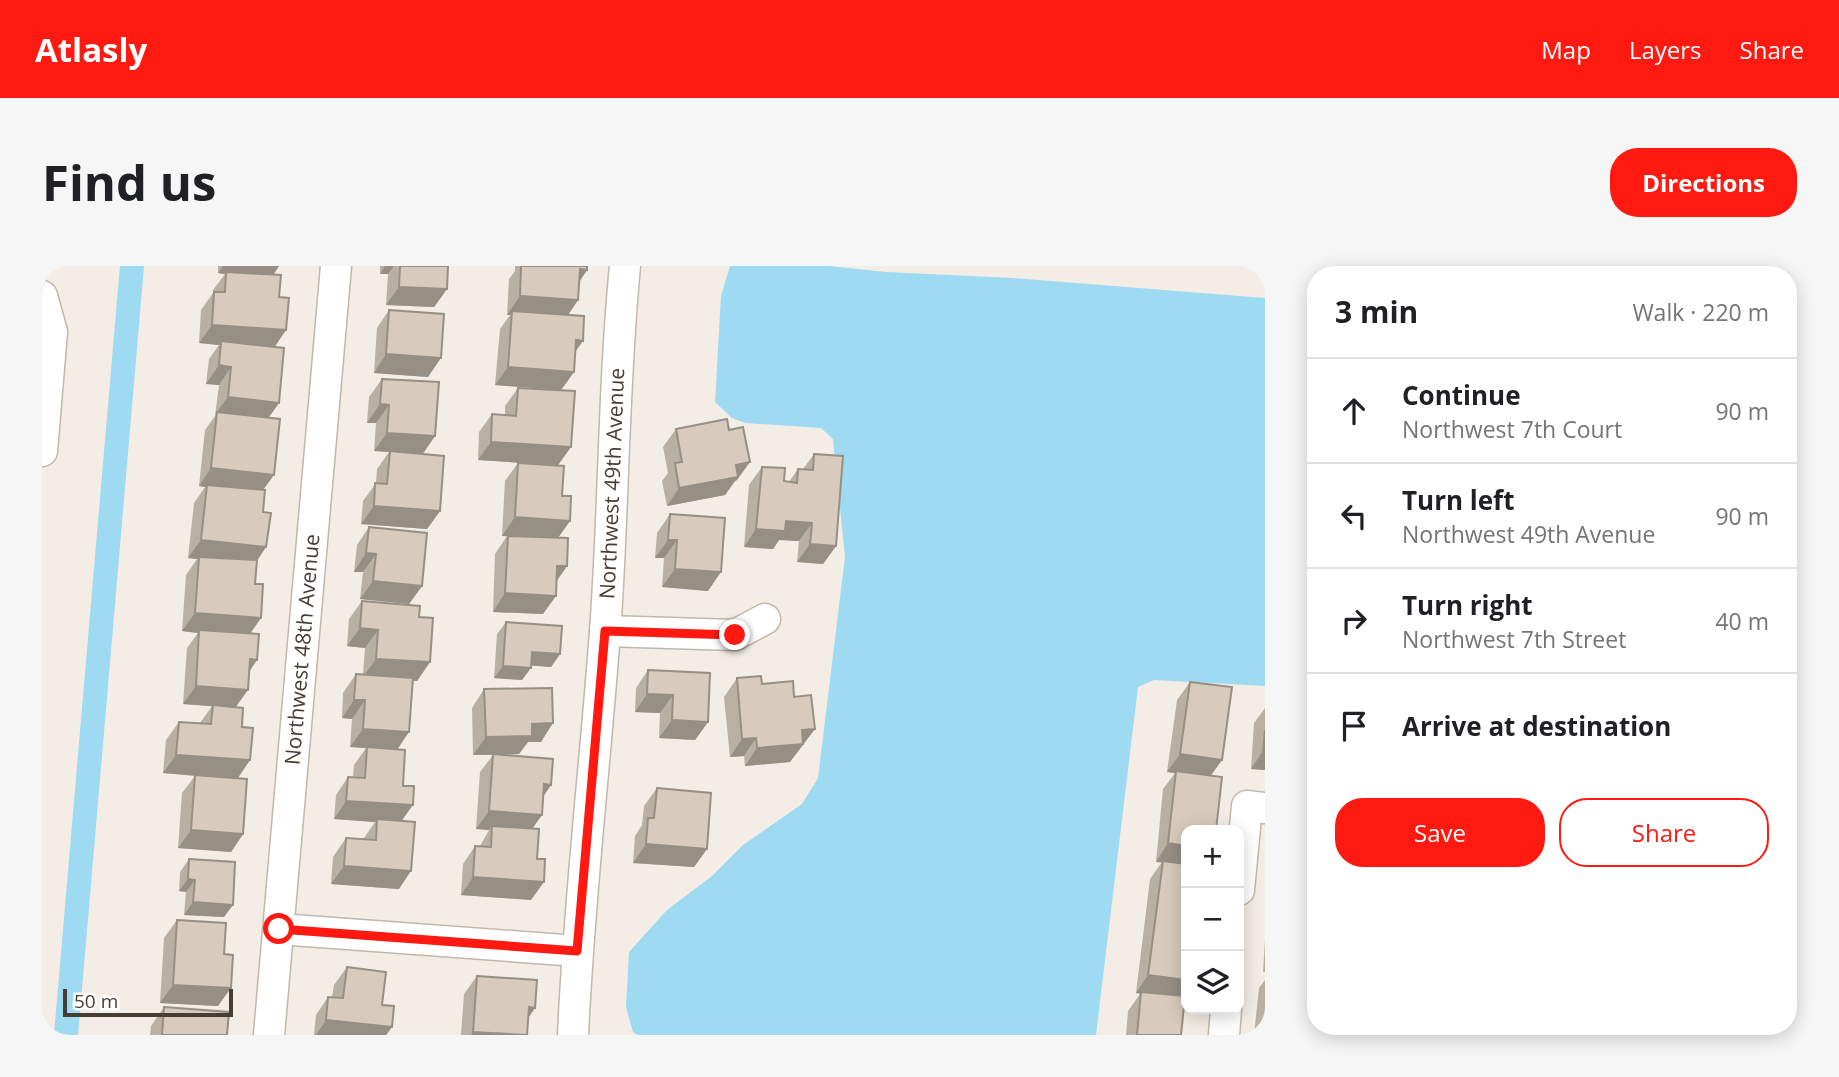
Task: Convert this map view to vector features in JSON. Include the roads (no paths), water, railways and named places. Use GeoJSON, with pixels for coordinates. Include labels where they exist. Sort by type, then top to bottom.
{"type":"FeatureCollection","features":[{"type":"Feature","properties":{"kind":"street","name":"Northwest 48th Avenue"},"geometry":{"type":"LineString","coordinates":[[269,1035],[336,266]]}},
{"type":"Feature","properties":{"kind":"street","name":"Northwest 49th Avenue"},"geometry":{"type":"LineString","coordinates":[[573,1035],[577,951],[605,631],[617,345],[625,266]]}},
{"type":"Feature","properties":{"kind":"street"},"geometry":{"type":"LineString","coordinates":[[42,451],[52,332],[43,297]]}},
{"type":"Feature","properties":{"kind":"street"},"geometry":{"type":"LineString","coordinates":[[605,631],[735,635],[765,619]]}},
{"type":"Feature","properties":{"kind":"street"},"geometry":{"type":"LineString","coordinates":[[1239,888],[1247,806],[1265,808]]}},
{"type":"Feature","properties":{"kind":"street"},"geometry":{"type":"LineString","coordinates":[[279,929],[577,951]]}},
{"type":"Feature","properties":{"kind":"street"},"geometry":{"type":"LineString","coordinates":[[1224,1035],[1226,1014]]}},
{"type":"Feature","properties":{"kind":"water"},"geometry":{"type":"Polygon","coordinates":[[[730,266],[829,266],[1265,298],[1265,686],[1154,680],[1138,687],[1096,1035],[638,1035],[633,1032],[626,1007],[629,952],[667,910],[712,876],[743,845],[802,804],[818,778],[845,557],[833,439],[821,428],[745,423],[732,418],[715,402],[721,296],[730,266]]]}},
{"type":"Feature","properties":{"kind":"waterway"},"geometry":{"type":"LineString","coordinates":[[66,1035],[132,266]]}}]}
